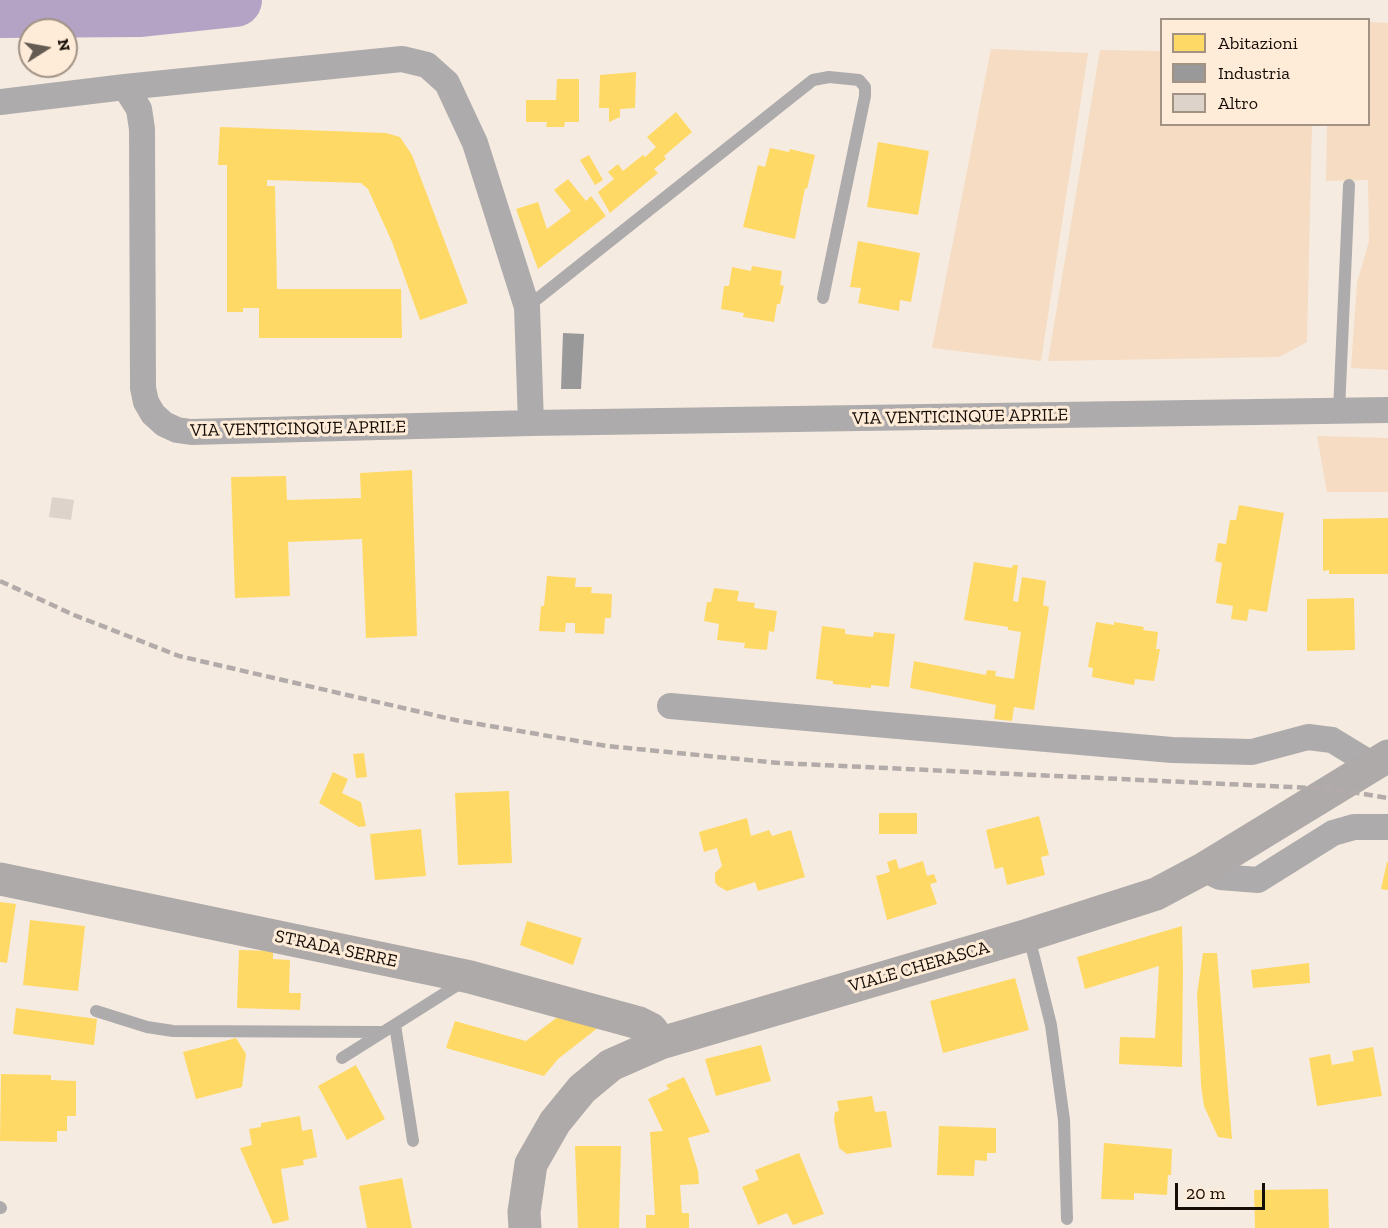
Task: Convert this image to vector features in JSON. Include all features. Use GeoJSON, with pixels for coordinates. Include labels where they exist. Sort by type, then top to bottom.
{"type":"FeatureCollection","features":[{"type":"Feature","properties":{"kind":"main road","name":"VIALE CHERASCA"},"geometry":{"type":"LineString","coordinates":[[525,1228],[531,1164],[555,1122],[582,1089],[611,1065],[662,1042],[1028,935],[1156,894],[1203,869],[1381,760]]}},
{"type":"Feature","properties":{"kind":"main road","name":"STRADA SERRE"},"geometry":{"type":"LineString","coordinates":[[0,879],[470,977],[639,1023],[651,1029],[662,1042]]}},
{"type":"Feature","properties":{"kind":"street"},"geometry":{"type":"LineString","coordinates":[[0,102],[402,59],[427,65],[447,83],[475,143],[527,307],[531,423]]}},
{"type":"Feature","properties":{"kind":"street","name":"VIA VENTICINQUE APRILE"},"geometry":{"type":"LineString","coordinates":[[125,87],[139,109],[142,129],[142,388],[153,414],[164,424],[177,430],[191,432],[531,423],[1388,410]]}},
{"type":"Feature","properties":{"kind":"street"},"geometry":{"type":"LineString","coordinates":[[670,706],[1172,750],[1252,752],[1308,737],[1332,740],[1381,760]]}},
{"type":"Feature","properties":{"kind":"street"},"geometry":{"type":"LineString","coordinates":[[1203,869],[1220,877],[1258,880],[1333,833],[1354,827],[1388,826]]}},
{"type":"Feature","properties":{"kind":"lane"},"geometry":{"type":"LineString","coordinates":[[527,307],[813,81],[829,77],[859,80],[865,87],[865,96],[823,298]]}},
{"type":"Feature","properties":{"kind":"lane"},"geometry":{"type":"LineString","coordinates":[[1339,411],[1349,185]]}},
{"type":"Feature","properties":{"kind":"lane"},"geometry":{"type":"LineString","coordinates":[[1028,935],[1051,1025],[1064,1120],[1067,1219]]}},
{"type":"Feature","properties":{"kind":"lane"},"geometry":{"type":"LineString","coordinates":[[342,1058],[470,977]]}},
{"type":"Feature","properties":{"kind":"lane"},"geometry":{"type":"LineString","coordinates":[[96,1011],[147,1027],[173,1031],[382,1032]]}},
{"type":"Feature","properties":{"kind":"lane"},"geometry":{"type":"LineString","coordinates":[[395,1025],[413,1141]]}},
{"type":"Feature","properties":{"kind":"shaded area"},"geometry":{"type":"Polygon","coordinates":[[[1370,22],[1388,23],[1388,370],[1351,368],[1357,283],[1369,241],[1368,180],[1326,181],[1327,126],[1370,126],[1370,22]]]}},
{"type":"Feature","properties":{"kind":"shaded area"},"geometry":{"type":"Polygon","coordinates":[[[991,49],[1088,53],[1041,361],[932,348],[991,49]]]}},
{"type":"Feature","properties":{"kind":"shaded area"},"geometry":{"type":"Polygon","coordinates":[[[1100,50],[1160,51],[1160,126],[1312,126],[1307,342],[1279,357],[1048,361],[1100,50]]]}},
{"type":"Feature","properties":{"kind":"shaded area"},"geometry":{"type":"Polygon","coordinates":[[[1317,436],[1388,438],[1388,492],[1327,492],[1317,436]]]}},
{"type":"Feature","properties":{"kind":"building: Abitazioni"},"geometry":{"type":"Polygon","coordinates":[[[636,72],[635,108],[620,109],[620,117],[609,122],[609,108],[599,108],[600,75],[636,72]]]}},
{"type":"Feature","properties":{"kind":"building: Abitazioni"},"geometry":{"type":"Polygon","coordinates":[[[557,79],[579,79],[579,122],[565,122],[564,127],[546,127],[547,122],[526,122],[526,100],[556,100],[557,79]]]}},
{"type":"Feature","properties":{"kind":"building: Abitazioni"},"geometry":{"type":"Polygon","coordinates":[[[676,112],[692,132],[664,156],[666,159],[654,169],[658,173],[610,213],[598,192],[614,179],[608,172],[618,164],[623,171],[643,155],[645,157],[656,147],[647,137],[676,112]]]}},
{"type":"Feature","properties":{"kind":"building: Abitazioni"},"geometry":{"type":"Polygon","coordinates":[[[220,127],[386,133],[400,137],[412,155],[468,303],[420,320],[392,242],[368,189],[361,183],[267,180],[267,186],[275,186],[277,289],[401,289],[402,338],[259,338],[259,308],[243,308],[243,312],[227,312],[227,165],[218,165],[220,127]]]}},
{"type":"Feature","properties":{"kind":"building: Abitazioni"},"geometry":{"type":"Polygon","coordinates":[[[878,142],[929,151],[918,215],[867,207],[878,142]]]}},
{"type":"Feature","properties":{"kind":"building: Abitazioni"},"geometry":{"type":"Polygon","coordinates":[[[770,148],[789,152],[790,149],[815,155],[807,189],[805,188],[795,239],[743,227],[758,165],[765,167],[770,148]]]}},
{"type":"Feature","properties":{"kind":"building: Abitazioni"},"geometry":{"type":"Polygon","coordinates":[[[589,155],[603,180],[595,185],[580,160],[589,155]]]}},
{"type":"Feature","properties":{"kind":"building: Abitazioni"},"geometry":{"type":"Polygon","coordinates":[[[568,179],[586,201],[591,196],[606,216],[538,269],[516,209],[538,202],[547,229],[571,211],[554,190],[568,179]]]}},
{"type":"Feature","properties":{"kind":"building: Abitazioni"},"geometry":{"type":"Polygon","coordinates":[[[858,241],[920,253],[911,302],[900,300],[899,311],[858,303],[861,288],[850,287],[858,241]]]}},
{"type":"Feature","properties":{"kind":"building: Abitazioni"},"geometry":{"type":"Polygon","coordinates":[[[752,266],[782,271],[780,285],[784,286],[780,304],[777,304],[774,322],[743,317],[744,313],[721,309],[724,286],[729,286],[732,267],[751,271],[752,266]]]}},
{"type":"Feature","properties":{"kind":"building: Abitazioni"},"geometry":{"type":"Polygon","coordinates":[[[412,470],[417,636],[366,638],[362,539],[288,542],[290,596],[235,598],[231,477],[286,476],[287,500],[361,498],[360,473],[412,470]]]}},
{"type":"Feature","properties":{"kind":"building: Abitazioni"},"geometry":{"type":"Polygon","coordinates":[[[1239,505],[1284,513],[1267,612],[1249,609],[1247,621],[1231,619],[1233,606],[1216,603],[1222,563],[1215,561],[1218,543],[1226,544],[1230,520],[1236,520],[1239,505]]]}},
{"type":"Feature","properties":{"kind":"building: Abitazioni"},"geometry":{"type":"Polygon","coordinates":[[[1388,518],[1388,574],[1329,574],[1329,570],[1323,571],[1323,519],[1388,518]]]}},
{"type":"Feature","properties":{"kind":"building: Abitazioni"},"geometry":{"type":"Polygon","coordinates":[[[974,562],[1012,568],[1013,565],[1018,565],[1013,601],[1018,602],[1022,577],[1046,581],[1043,605],[1049,607],[1034,710],[1014,707],[1012,721],[994,719],[996,705],[910,688],[914,661],[986,675],[987,670],[996,671],[995,676],[1014,679],[1021,632],[1008,630],[1008,627],[964,620],[974,562]]]}},
{"type":"Feature","properties":{"kind":"building: Abitazioni"},"geometry":{"type":"Polygon","coordinates":[[[547,576],[576,578],[575,587],[592,587],[591,593],[612,594],[611,618],[605,618],[604,634],[575,633],[575,623],[566,623],[565,632],[539,631],[547,576]]]}},
{"type":"Feature","properties":{"kind":"building: Abitazioni"},"geometry":{"type":"Polygon","coordinates":[[[714,588],[739,591],[737,601],[755,603],[754,608],[777,611],[774,632],[769,631],[767,650],[744,648],[745,643],[717,640],[719,624],[704,621],[707,602],[711,602],[714,588]]]}},
{"type":"Feature","properties":{"kind":"building: Abitazioni"},"geometry":{"type":"Polygon","coordinates":[[[1354,598],[1355,650],[1307,651],[1307,599],[1354,598]]]}},
{"type":"Feature","properties":{"kind":"building: Abitazioni"},"geometry":{"type":"Polygon","coordinates":[[[1096,622],[1114,625],[1114,622],[1158,632],[1156,649],[1160,649],[1154,681],[1135,679],[1134,685],[1092,677],[1093,668],[1088,667],[1096,622]]]}},
{"type":"Feature","properties":{"kind":"building: Abitazioni"},"geometry":{"type":"Polygon","coordinates":[[[822,626],[845,629],[845,634],[873,637],[874,632],[895,634],[889,687],[871,685],[871,688],[833,684],[833,681],[816,679],[822,626]]]}},
{"type":"Feature","properties":{"kind":"building: Abitazioni"},"geometry":{"type":"Polygon","coordinates":[[[364,753],[367,777],[356,778],[353,754],[364,753]]]}},
{"type":"Feature","properties":{"kind":"building: Abitazioni"},"geometry":{"type":"Polygon","coordinates":[[[333,772],[348,779],[342,793],[361,802],[366,826],[359,827],[319,803],[333,772]]]}},
{"type":"Feature","properties":{"kind":"building: Abitazioni"},"geometry":{"type":"Polygon","coordinates":[[[509,791],[512,863],[458,865],[455,793],[509,791]]]}},
{"type":"Feature","properties":{"kind":"building: Abitazioni"},"geometry":{"type":"Polygon","coordinates":[[[879,813],[917,813],[917,834],[879,834],[879,813]]]}},
{"type":"Feature","properties":{"kind":"building: Abitazioni"},"geometry":{"type":"Polygon","coordinates":[[[1039,816],[1049,855],[1041,857],[1045,875],[1007,885],[1003,867],[995,869],[986,830],[1039,816]]]}},
{"type":"Feature","properties":{"kind":"building: Abitazioni"},"geometry":{"type":"Polygon","coordinates":[[[747,818],[751,836],[769,830],[772,836],[791,830],[805,877],[758,891],[755,882],[727,891],[718,886],[715,882],[715,873],[722,866],[717,848],[704,852],[699,832],[747,818]]]}},
{"type":"Feature","properties":{"kind":"building: Abitazioni"},"geometry":{"type":"Polygon","coordinates":[[[421,829],[426,876],[375,880],[370,834],[421,829]]]}},
{"type":"Feature","properties":{"kind":"building: Abitazioni"},"geometry":{"type":"Polygon","coordinates":[[[896,859],[899,869],[923,861],[927,876],[934,874],[937,882],[930,884],[937,904],[887,920],[876,876],[890,872],[887,862],[896,859]]]}},
{"type":"Feature","properties":{"kind":"building: Abitazioni"},"geometry":{"type":"Polygon","coordinates":[[[1388,862],[1388,890],[1381,889],[1388,862]]]}},
{"type":"Feature","properties":{"kind":"building: Abitazioni"},"geometry":{"type":"Polygon","coordinates":[[[0,902],[16,904],[7,963],[0,962],[0,902]]]}},
{"type":"Feature","properties":{"kind":"building: Abitazioni"},"geometry":{"type":"Polygon","coordinates":[[[30,920],[85,926],[78,991],[23,985],[30,920]]]}},
{"type":"Feature","properties":{"kind":"building: Abitazioni"},"geometry":{"type":"Polygon","coordinates":[[[527,921],[582,938],[573,965],[520,945],[527,921]]]}},
{"type":"Feature","properties":{"kind":"building: Abitazioni"},"geometry":{"type":"Polygon","coordinates":[[[1182,926],[1182,1067],[1119,1064],[1120,1037],[1155,1038],[1159,966],[1085,989],[1077,957],[1182,926]]]}},
{"type":"Feature","properties":{"kind":"building: Abitazioni"},"geometry":{"type":"Polygon","coordinates":[[[239,950],[273,951],[273,959],[290,960],[289,993],[301,993],[300,1010],[237,1008],[239,950]]]}},
{"type":"Feature","properties":{"kind":"building: Abitazioni"},"geometry":{"type":"Polygon","coordinates":[[[1203,953],[1217,953],[1232,1139],[1218,1137],[1204,1106],[1197,994],[1203,953]]]}},
{"type":"Feature","properties":{"kind":"building: Abitazioni"},"geometry":{"type":"Polygon","coordinates":[[[1309,963],[1310,983],[1253,988],[1251,970],[1309,963]]]}},
{"type":"Feature","properties":{"kind":"building: Abitazioni"},"geometry":{"type":"Polygon","coordinates":[[[1015,978],[1029,1030],[943,1053],[930,1001],[1015,978]]]}},
{"type":"Feature","properties":{"kind":"building: Abitazioni"},"geometry":{"type":"Polygon","coordinates":[[[16,1008],[97,1019],[94,1045],[13,1034],[16,1008]]]}},
{"type":"Feature","properties":{"kind":"building: Abitazioni"},"geometry":{"type":"Polygon","coordinates":[[[564,1012],[604,1023],[558,1059],[544,1076],[446,1048],[455,1021],[526,1041],[564,1012]]]}},
{"type":"Feature","properties":{"kind":"building: Abitazioni"},"geometry":{"type":"Polygon","coordinates":[[[236,1038],[246,1054],[242,1087],[196,1099],[183,1052],[236,1038]]]}},
{"type":"Feature","properties":{"kind":"building: Abitazioni"},"geometry":{"type":"Polygon","coordinates":[[[761,1045],[771,1081],[716,1096],[705,1059],[761,1045]]]}},
{"type":"Feature","properties":{"kind":"building: Abitazioni"},"geometry":{"type":"Polygon","coordinates":[[[1373,1047],[1382,1096],[1317,1106],[1309,1058],[1330,1054],[1332,1065],[1354,1061],[1352,1051],[1373,1047]]]}},
{"type":"Feature","properties":{"kind":"building: Abitazioni"},"geometry":{"type":"Polygon","coordinates":[[[356,1065],[385,1119],[347,1140],[318,1086],[356,1065]]]}},
{"type":"Feature","properties":{"kind":"building: Abitazioni"},"geometry":{"type":"Polygon","coordinates":[[[1,1074],[51,1075],[51,1080],[76,1081],[76,1116],[67,1116],[67,1131],[57,1131],[57,1142],[0,1141],[1,1074]]]}},
{"type":"Feature","properties":{"kind":"building: Abitazioni"},"geometry":{"type":"Polygon","coordinates":[[[684,1077],[710,1132],[688,1138],[698,1171],[699,1184],[680,1185],[682,1213],[689,1213],[689,1228],[646,1228],[646,1215],[655,1215],[650,1132],[663,1131],[648,1099],[669,1089],[666,1085],[684,1077]]]}},
{"type":"Feature","properties":{"kind":"building: Abitazioni"},"geometry":{"type":"Polygon","coordinates":[[[872,1096],[875,1112],[886,1111],[892,1147],[847,1154],[839,1148],[834,1120],[835,1112],[839,1111],[837,1101],[872,1096]]]}},
{"type":"Feature","properties":{"kind":"building: Abitazioni"},"geometry":{"type":"Polygon","coordinates":[[[300,1116],[302,1131],[312,1129],[317,1157],[303,1160],[304,1165],[281,1169],[289,1220],[273,1224],[240,1148],[252,1145],[249,1129],[261,1127],[261,1123],[300,1116]]]}},
{"type":"Feature","properties":{"kind":"building: Abitazioni"},"geometry":{"type":"Polygon","coordinates":[[[939,1126],[996,1128],[996,1153],[987,1153],[987,1161],[975,1160],[974,1176],[937,1175],[939,1126]]]}},
{"type":"Feature","properties":{"kind":"building: Abitazioni"},"geometry":{"type":"Polygon","coordinates":[[[1104,1143],[1172,1149],[1171,1175],[1168,1175],[1167,1195],[1134,1193],[1134,1200],[1101,1199],[1104,1143]]]}},
{"type":"Feature","properties":{"kind":"building: Abitazioni"},"geometry":{"type":"Polygon","coordinates":[[[575,1146],[621,1146],[619,1228],[578,1228],[575,1146]]]}},
{"type":"Feature","properties":{"kind":"building: Abitazioni"},"geometry":{"type":"Polygon","coordinates":[[[799,1153],[824,1214],[793,1225],[787,1213],[758,1225],[742,1187],[759,1180],[755,1170],[799,1153]]]}},
{"type":"Feature","properties":{"kind":"building: Abitazioni"},"geometry":{"type":"Polygon","coordinates":[[[402,1178],[412,1228],[367,1228],[359,1186],[402,1178]]]}},
{"type":"Feature","properties":{"kind":"building: Abitazioni"},"geometry":{"type":"Polygon","coordinates":[[[1328,1189],[1329,1228],[1255,1228],[1254,1190],[1328,1189]]]}},
{"type":"Feature","properties":{"kind":"building: Industria"},"geometry":{"type":"Polygon","coordinates":[[[563,333],[584,334],[581,389],[561,389],[563,333]]]}},
{"type":"Feature","properties":{"kind":"building: Altro"},"geometry":{"type":"Polygon","coordinates":[[[52,497],[74,500],[71,520],[49,517],[52,497]]]}},
{"type":"Feature","properties":{"kind":"waterway"},"geometry":{"type":"LineString","coordinates":[[0,11],[141,10],[235,0]]}},
{"type":"Feature","properties":{"kind":"railway"},"geometry":{"type":"LineString","coordinates":[[0,581],[74,615],[179,656],[455,720],[607,746],[779,763],[1333,789],[1388,798]]}}]}
